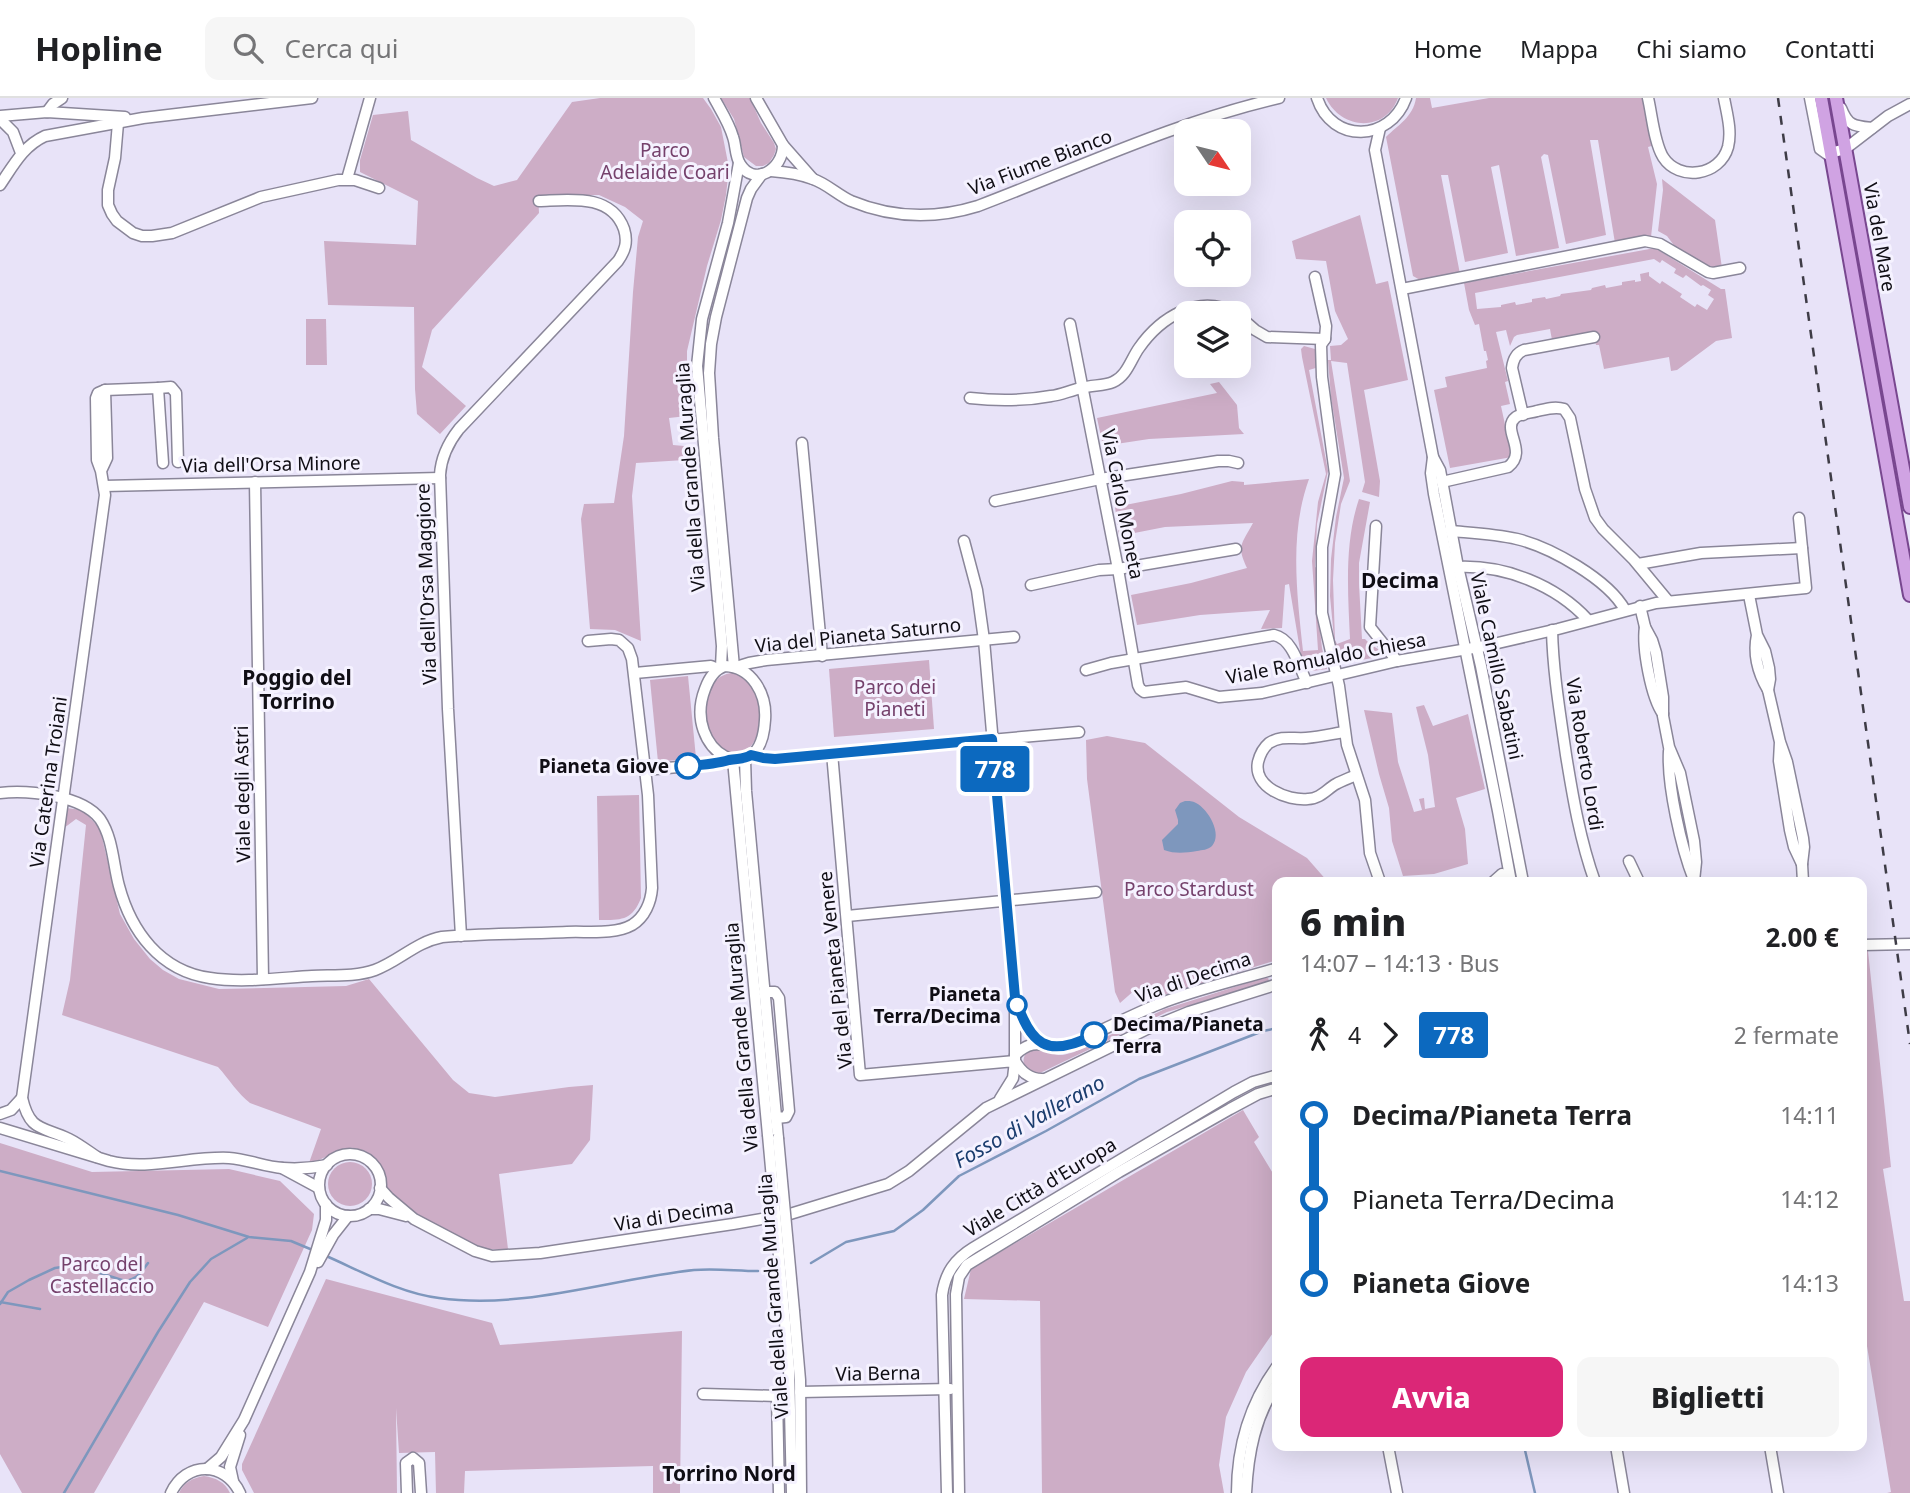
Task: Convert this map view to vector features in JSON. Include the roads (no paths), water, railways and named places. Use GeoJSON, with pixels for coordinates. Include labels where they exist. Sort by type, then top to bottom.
{"type":"FeatureCollection","features":[{"type":"Feature","properties":{"kind":"main road"},"geometry":{"type":"LineString","coordinates":[[1821,98],[1910,594]]}},
{"type":"Feature","properties":{"kind":"main road","name":"Via del Mare"},"geometry":{"type":"LineString","coordinates":[[1836,98],[1910,507]]}},
{"type":"Feature","properties":{"kind":"street"},"geometry":{"type":"LineString","coordinates":[[47,113],[53,104],[62,98]]}},
{"type":"Feature","properties":{"kind":"street"},"geometry":{"type":"LineString","coordinates":[[0,185],[21,153],[45,136],[143,118],[312,98]]}},
{"type":"Feature","properties":{"kind":"street"},"geometry":{"type":"LineString","coordinates":[[347,179],[370,98]]}},
{"type":"Feature","properties":{"kind":"street"},"geometry":{"type":"LineString","coordinates":[[714,98],[730,129],[739,163],[747,171],[753,174],[789,173],[813,179]]}},
{"type":"Feature","properties":{"kind":"street"},"geometry":{"type":"LineString","coordinates":[[756,98],[783,145],[813,179]]}},
{"type":"Feature","properties":{"kind":"street","name":"Via Fiume Bianco"},"geometry":{"type":"LineString","coordinates":[[813,179],[850,200],[885,211],[917,215],[953,213],[986,203],[1186,125],[1237,108],[1279,98]]}},
{"type":"Feature","properties":{"kind":"street"},"geometry":{"type":"LineString","coordinates":[[1316,98],[1324,113],[1334,123],[1348,130],[1363,132],[1380,128],[1394,119],[1404,106],[1406,98]]}},
{"type":"Feature","properties":{"kind":"street"},"geometry":{"type":"LineString","coordinates":[[1648,98],[1664,158],[1677,169],[1695,173],[1715,166],[1728,149],[1729,133],[1724,98]]}},
{"type":"Feature","properties":{"kind":"street"},"geometry":{"type":"LineString","coordinates":[[1811,98],[1820,149],[1825,154],[1845,149],[1888,116],[1910,104]]}},
{"type":"Feature","properties":{"kind":"street"},"geometry":{"type":"LineString","coordinates":[[1836,98],[1850,123],[1872,128]]}},
{"type":"Feature","properties":{"kind":"street"},"geometry":{"type":"LineString","coordinates":[[0,118],[47,113],[143,118]]}},
{"type":"Feature","properties":{"kind":"street"},"geometry":{"type":"LineString","coordinates":[[83,130],[84,115]]}},
{"type":"Feature","properties":{"kind":"street"},"geometry":{"type":"LineString","coordinates":[[0,118],[12,130],[21,153]]}},
{"type":"Feature","properties":{"kind":"street"},"geometry":{"type":"LineString","coordinates":[[118,123],[108,205],[117,221],[139,235],[172,233],[268,195],[347,179],[379,188]]}},
{"type":"Feature","properties":{"kind":"street","name":"Viale Camillo Sabatini"},"geometry":{"type":"LineString","coordinates":[[1375,150],[1380,128]]}},
{"type":"Feature","properties":{"kind":"street","name":"Viale Camillo Sabatini"},"geometry":{"type":"LineString","coordinates":[[1363,132],[1375,150],[1433,457],[1431,473],[1434,494],[1522,877]]}},
{"type":"Feature","properties":{"kind":"street","name":"Via della Grande Muraglia"},"geometry":{"type":"LineString","coordinates":[[773,1136],[776,1118],[747,804],[748,757],[762,738],[765,710],[753,678],[749,673],[735,667],[709,393],[716,317],[747,198],[766,172],[781,160],[783,145]]}},
{"type":"Feature","properties":{"kind":"street","name":"Via della Grande Muraglia"},"geometry":{"type":"LineString","coordinates":[[720,668],[722,646],[697,360],[702,319],[728,223],[739,163]]}},
{"type":"Feature","properties":{"kind":"street","name":"Via dell'Orsa Maggiore"},"geometry":{"type":"LineString","coordinates":[[461,936],[451,790],[440,478],[444,454],[459,429],[616,263],[624,250],[626,238],[616,216],[605,207],[582,200],[539,201]]}},
{"type":"Feature","properties":{"kind":"street"},"geometry":{"type":"LineString","coordinates":[[1402,289],[1645,241],[1660,244],[1710,273],[1740,268]]}},
{"type":"Feature","properties":{"kind":"street"},"geometry":{"type":"LineString","coordinates":[[1315,276],[1325,320],[1325,339],[1321,345],[1322,377],[1335,474],[1322,547],[1321,591],[1325,629],[1337,676],[1344,732],[1366,806],[1371,858],[1378,877]]}},
{"type":"Feature","properties":{"kind":"street"},"geometry":{"type":"LineString","coordinates":[[970,398],[1000,401],[1042,398],[1118,380],[1146,338],[1174,314]]}},
{"type":"Feature","properties":{"kind":"street","name":"Via Carlo Moneta"},"geometry":{"type":"LineString","coordinates":[[1070,324],[1141,691]]}},
{"type":"Feature","properties":{"kind":"street"},"geometry":{"type":"LineString","coordinates":[[1251,327],[1267,337],[1325,339]]}},
{"type":"Feature","properties":{"kind":"street"},"geometry":{"type":"LineString","coordinates":[[1523,415],[1513,368],[1518,353],[1594,337]]}},
{"type":"Feature","properties":{"kind":"street"},"geometry":{"type":"LineString","coordinates":[[163,463],[158,388],[171,387],[176,393],[178,462]]}},
{"type":"Feature","properties":{"kind":"street","name":"Via Caterina Troiani"},"geometry":{"type":"LineString","coordinates":[[22,1098],[104,495],[101,471],[107,458],[105,390],[158,388]]}},
{"type":"Feature","properties":{"kind":"street"},"geometry":{"type":"LineString","coordinates":[[1441,482],[1511,465],[1517,456],[1511,425],[1515,418],[1556,407],[1564,409],[1569,413],[1582,479],[1592,512],[1603,529],[1638,564],[1668,601]]}},
{"type":"Feature","properties":{"kind":"street"},"geometry":{"type":"LineString","coordinates":[[803,443],[822,656]]}},
{"type":"Feature","properties":{"kind":"street","name":"Viale Camillo Sabatini"},"geometry":{"type":"LineString","coordinates":[[1433,457],[1440,470],[1458,567],[1510,877]]}},
{"type":"Feature","properties":{"kind":"street"},"geometry":{"type":"LineString","coordinates":[[995,501],[1100,478],[1218,461],[1238,463]]}},
{"type":"Feature","properties":{"kind":"street","name":"Via dell'Orsa Minore"},"geometry":{"type":"LineString","coordinates":[[104,486],[440,478]]}},
{"type":"Feature","properties":{"kind":"street","name":"Viale degli Astri"},"geometry":{"type":"LineString","coordinates":[[255,482],[263,979]]}},
{"type":"Feature","properties":{"kind":"street"},"geometry":{"type":"LineString","coordinates":[[1638,564],[1701,553],[1802,548],[1800,518]]}},
{"type":"Feature","properties":{"kind":"street"},"geometry":{"type":"LineString","coordinates":[[1376,526],[1370,627],[1397,661]]}},
{"type":"Feature","properties":{"kind":"street"},"geometry":{"type":"LineString","coordinates":[[1451,531],[1512,538],[1541,548],[1602,583],[1616,596],[1625,610]]}},
{"type":"Feature","properties":{"kind":"street"},"geometry":{"type":"LineString","coordinates":[[964,541],[977,590],[984,640],[1015,997],[1013,1077],[1000,1100]]}},
{"type":"Feature","properties":{"kind":"street","name":"Viale Romualdo Chiesa"},"geometry":{"type":"LineString","coordinates":[[1141,691],[1189,687],[1222,697],[1262,693],[1397,661],[1471,649],[1640,606],[1806,588],[1802,548]]}},
{"type":"Feature","properties":{"kind":"street"},"geometry":{"type":"LineString","coordinates":[[1031,584],[1099,570],[1236,550]]}},
{"type":"Feature","properties":{"kind":"street"},"geometry":{"type":"LineString","coordinates":[[1458,567],[1494,570],[1531,581],[1560,596],[1588,620]]}},
{"type":"Feature","properties":{"kind":"street"},"geometry":{"type":"LineString","coordinates":[[1749,595],[1757,635],[1755,653],[1768,690],[1780,742],[1779,766],[1791,836],[1801,864],[1802,877]]}},
{"type":"Feature","properties":{"kind":"street"},"geometry":{"type":"LineString","coordinates":[[1640,606],[1645,627],[1643,642],[1656,701],[1681,777],[1694,841],[1694,877]]}},
{"type":"Feature","properties":{"kind":"street","name":"Via Roberto Lordi"},"geometry":{"type":"LineString","coordinates":[[1552,630],[1557,701],[1576,814],[1593,877]]}},
{"type":"Feature","properties":{"kind":"street"},"geometry":{"type":"LineString","coordinates":[[1086,670],[1102,664],[1276,635],[1289,644],[1307,683]]}},
{"type":"Feature","properties":{"kind":"street","name":"Via del Pianeta Saturno"},"geometry":{"type":"LineString","coordinates":[[735,667],[765,660],[1014,637]]}},
{"type":"Feature","properties":{"kind":"street"},"geometry":{"type":"LineString","coordinates":[[0,793],[17,792],[62,799],[84,806],[100,821],[110,844],[119,886],[141,936],[155,952],[181,969],[197,975],[222,979],[263,979],[365,972],[383,966],[430,940],[626,927],[638,920],[652,896],[648,795],[635,673],[629,650],[622,642],[611,639],[588,640]]}},
{"type":"Feature","properties":{"kind":"street"},"geometry":{"type":"LineString","coordinates":[[635,673],[711,666],[735,667]]}},
{"type":"Feature","properties":{"kind":"street"},"geometry":{"type":"LineString","coordinates":[[720,668],[711,676],[705,688],[701,702],[701,719],[711,745],[731,760]]}},
{"type":"Feature","properties":{"kind":"street"},"geometry":{"type":"LineString","coordinates":[[645,770],[723,763],[748,757],[775,759],[1079,732]]}},
{"type":"Feature","properties":{"kind":"street"},"geometry":{"type":"LineString","coordinates":[[1344,732],[1306,738],[1285,737],[1273,741],[1262,751],[1258,762],[1258,775],[1275,791],[1303,799],[1314,798],[1335,784],[1356,775]]}},
{"type":"Feature","properties":{"kind":"street","name":"Via del Pianeta Venere"},"geometry":{"type":"LineString","coordinates":[[832,753],[860,1075],[1015,1058]]}},
{"type":"Feature","properties":{"kind":"street","name":"Via della Grande Muraglia"},"geometry":{"type":"LineString","coordinates":[[731,760],[773,1136],[789,1311]]}},
{"type":"Feature","properties":{"kind":"street"},"geometry":{"type":"LineString","coordinates":[[1629,860],[1637,877]]}},
{"type":"Feature","properties":{"kind":"street"},"geometry":{"type":"LineString","coordinates":[[1499,877],[1502,874]]}},
{"type":"Feature","properties":{"kind":"street"},"geometry":{"type":"LineString","coordinates":[[847,916],[1096,892]]}},
{"type":"Feature","properties":{"kind":"street"},"geometry":{"type":"LineString","coordinates":[[1867,945],[1910,944]]}},
{"type":"Feature","properties":{"kind":"street","name":"Via di Decima"},"geometry":{"type":"LineString","coordinates":[[1015,1058],[1029,1045],[1056,1047],[1074,1044],[1174,998],[1272,969]]}},
{"type":"Feature","properties":{"kind":"street","name":"Via di Decima"},"geometry":{"type":"LineString","coordinates":[[369,1209],[390,1211],[414,1219],[475,1251],[494,1256],[540,1253],[765,1219],[888,1184],[909,1171],[980,1111],[1000,1100],[1172,1018],[1272,986]]}},
{"type":"Feature","properties":{"kind":"street"},"geometry":{"type":"LineString","coordinates":[[1015,997],[1025,1024],[1042,1044]]}},
{"type":"Feature","properties":{"kind":"street"},"geometry":{"type":"LineString","coordinates":[[1015,1058],[1026,1074],[1042,1079]]}},
{"type":"Feature","properties":{"kind":"street","name":"Viale Città d'Europa"},"geometry":{"type":"LineString","coordinates":[[947,1493],[942,1295],[947,1274],[959,1258],[1234,1092],[1253,1082],[1272,1077]]}},
{"type":"Feature","properties":{"kind":"street","name":"Viale Città d'Europa"},"geometry":{"type":"LineString","coordinates":[[959,1493],[957,1286],[970,1261],[1230,1109],[1272,1090]]}},
{"type":"Feature","properties":{"kind":"street"},"geometry":{"type":"LineString","coordinates":[[0,1114],[11,1111],[22,1098]]}},
{"type":"Feature","properties":{"kind":"street"},"geometry":{"type":"LineString","coordinates":[[22,1098],[27,1115],[36,1126],[71,1140],[97,1157]]}},
{"type":"Feature","properties":{"kind":"street"},"geometry":{"type":"LineString","coordinates":[[0,1128],[115,1162],[137,1164],[231,1158],[282,1168],[327,1165]]}},
{"type":"Feature","properties":{"kind":"street"},"geometry":{"type":"LineString","coordinates":[[207,1469],[221,1457],[244,1419],[309,1276],[325,1225],[326,1209],[319,1188],[321,1173],[334,1158],[352,1154],[362,1156],[370,1161],[380,1178],[379,1196],[369,1209],[346,1218],[309,1276]]}},
{"type":"Feature","properties":{"kind":"street"},"geometry":{"type":"LineString","coordinates":[[282,1168],[319,1188]]}},
{"type":"Feature","properties":{"kind":"street","name":"Via di Decima"},"geometry":{"type":"LineString","coordinates":[[380,1188],[414,1219]]}},
{"type":"Feature","properties":{"kind":"street"},"geometry":{"type":"LineString","coordinates":[[326,1209],[346,1218]]}},
{"type":"Feature","properties":{"kind":"street","name":"Viale della Grande Muraglia"},"geometry":{"type":"LineString","coordinates":[[789,1311],[792,1493]]}},
{"type":"Feature","properties":{"kind":"street","name":"Viale della Grande Muraglia"},"geometry":{"type":"LineString","coordinates":[[789,1311],[800,1392],[801,1493]]}},
{"type":"Feature","properties":{"kind":"street"},"geometry":{"type":"LineString","coordinates":[[1237,1493],[1245,1430],[1272,1374]]}},
{"type":"Feature","properties":{"kind":"street"},"geometry":{"type":"LineString","coordinates":[[703,1395],[777,1396],[789,1386]]}},
{"type":"Feature","properties":{"kind":"street","name":"Via Berna"},"geometry":{"type":"LineString","coordinates":[[800,1392],[957,1388]]}},
{"type":"Feature","properties":{"kind":"street"},"geometry":{"type":"LineString","coordinates":[[1246,1493],[1255,1429],[1272,1393]]}},
{"type":"Feature","properties":{"kind":"street"},"geometry":{"type":"LineString","coordinates":[[777,1396],[779,1493]]}},
{"type":"Feature","properties":{"kind":"street"},"geometry":{"type":"LineString","coordinates":[[233,1482],[231,1463],[244,1419]]}},
{"type":"Feature","properties":{"kind":"street"},"geometry":{"type":"LineString","coordinates":[[1389,1451],[1397,1493]]}},
{"type":"Feature","properties":{"kind":"street"},"geometry":{"type":"LineString","coordinates":[[1617,1451],[1624,1493]]}},
{"type":"Feature","properties":{"kind":"street"},"geometry":{"type":"LineString","coordinates":[[1771,1451],[1778,1493]]}},
{"type":"Feature","properties":{"kind":"street"},"geometry":{"type":"LineString","coordinates":[[407,1493],[407,1463],[413,1458],[420,1466],[421,1493]]}},
{"type":"Feature","properties":{"kind":"street"},"geometry":{"type":"LineString","coordinates":[[171,1493],[183,1476],[192,1471],[207,1469],[221,1472],[233,1482],[240,1493]]}},
{"type":"Feature","properties":{"kind":"water"},"geometry":{"type":"Polygon","coordinates":[[[1185,801],[1196,803],[1205,811],[1213,822],[1215,841],[1203,850],[1180,853],[1164,850],[1162,840],[1178,824],[1175,810],[1185,801]]]}},
{"type":"Feature","properties":{"kind":"waterway","name":"Fosso di Vallerano"},"geometry":{"type":"LineString","coordinates":[[811,1263],[846,1242],[894,1231],[923,1210],[959,1176],[1139,1079],[1272,1029]]}},
{"type":"Feature","properties":{"kind":"waterway"},"geometry":{"type":"LineString","coordinates":[[0,1171],[178,1215],[249,1237],[291,1241],[315,1251]]}},
{"type":"Feature","properties":{"kind":"waterway"},"geometry":{"type":"LineString","coordinates":[[64,1493],[190,1282],[211,1259],[247,1238]]}},
{"type":"Feature","properties":{"kind":"waterway","name":"Fosso di Vallerano"},"geometry":{"type":"LineString","coordinates":[[324,1255],[380,1281],[409,1291],[439,1298],[471,1301],[535,1297],[694,1270],[758,1271]]}},
{"type":"Feature","properties":{"kind":"waterway"},"geometry":{"type":"LineString","coordinates":[[0,1304],[8,1292],[55,1268],[75,1265],[125,1281],[133,1279],[148,1263]]}},
{"type":"Feature","properties":{"kind":"waterway"},"geometry":{"type":"LineString","coordinates":[[0,1302],[40,1309]]}},
{"type":"Feature","properties":{"kind":"waterway","name":"Fosso di Vallerano"},"geometry":{"type":"LineString","coordinates":[[1525,1451],[1535,1493]]}},
{"type":"Feature","properties":{"kind":"railway"},"geometry":{"type":"LineString","coordinates":[[1778,98],[1910,1044]]}},
{"type":"Feature","properties":{"kind":"place","name":"Pianeta Giove"},"geometry":{"type":"Point","coordinates":[688,766]}},
{"type":"Feature","properties":{"kind":"place","name":"Pianeta Terra/Decima"},"geometry":{"type":"Point","coordinates":[1017,1005]}},
{"type":"Feature","properties":{"kind":"place","name":"Decima/Pianeta Terra"},"geometry":{"type":"Point","coordinates":[1094,1035]}},
{"type":"Feature","properties":{"kind":"district","name":"Decima"},"geometry":{"type":"Point","coordinates":[1400,580]}},
{"type":"Feature","properties":{"kind":"district","name":"Poggio del Torrino"},"geometry":{"type":"Point","coordinates":[297,689]}},
{"type":"Feature","properties":{"kind":"district","name":"Torrino Nord"},"geometry":{"type":"Point","coordinates":[729,1473]}},
{"type":"Feature","properties":{"kind":"park label","name":"Parco Adelaide Coari"},"geometry":{"type":"Point","coordinates":[665,161]}},
{"type":"Feature","properties":{"kind":"park label","name":"Parco dei Pianeti"},"geometry":{"type":"Point","coordinates":[895,698]}},
{"type":"Feature","properties":{"kind":"park label","name":"Parco Stardust"},"geometry":{"type":"Point","coordinates":[1189,889]}},
{"type":"Feature","properties":{"kind":"park label","name":"Parco del Castellaccio"},"geometry":{"type":"Point","coordinates":[102,1275]}}]}
